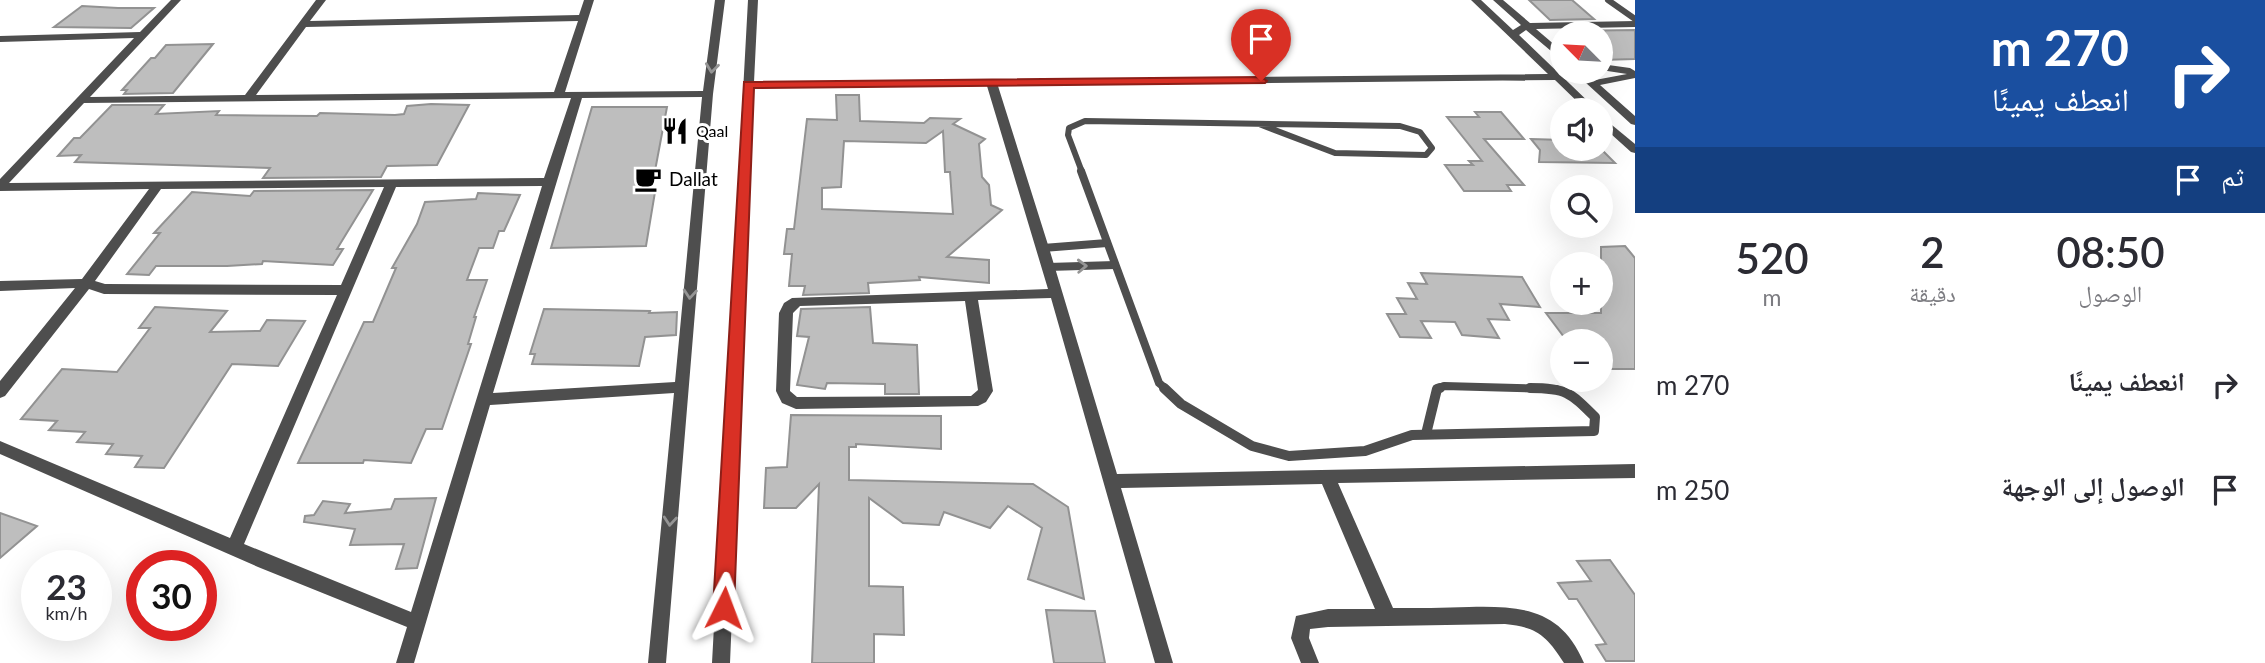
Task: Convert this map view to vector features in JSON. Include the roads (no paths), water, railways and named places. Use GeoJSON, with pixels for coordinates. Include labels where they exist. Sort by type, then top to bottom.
{"type":"FeatureCollection","features":[{"type":"Feature","properties":{"kind":"street"},"geometry":{"type":"LineString","coordinates":[[0,186],[176,0]]}},
{"type":"Feature","properties":{"kind":"street"},"geometry":{"type":"LineString","coordinates":[[248,98],[321,0]]}},
{"type":"Feature","properties":{"kind":"street"},"geometry":{"type":"LineString","coordinates":[[559,94],[589,0]]}},
{"type":"Feature","properties":{"kind":"street"},"geometry":{"type":"LineString","coordinates":[[657,663],[708,94],[720,0]]}},
{"type":"Feature","properties":{"kind":"street"},"geometry":{"type":"LineString","coordinates":[[721,663],[753,0]]}},
{"type":"Feature","properties":{"kind":"street"},"geometry":{"type":"LineString","coordinates":[[1476,0],[1550,71]]}},
{"type":"Feature","properties":{"kind":"street"},"geometry":{"type":"LineString","coordinates":[[1498,0],[1550,47]]}},
{"type":"Feature","properties":{"kind":"street"},"geometry":{"type":"LineString","coordinates":[[304,24],[584,18]]}},
{"type":"Feature","properties":{"kind":"street"},"geometry":{"type":"LineString","coordinates":[[1513,35],[1526,26],[1635,22]]}},
{"type":"Feature","properties":{"kind":"street"},"geometry":{"type":"LineString","coordinates":[[3,41],[141,35]]}},
{"type":"Feature","properties":{"kind":"street"},"geometry":{"type":"LineString","coordinates":[[1614,69],[1635,73]]}},
{"type":"Feature","properties":{"kind":"street"},"geometry":{"type":"LineString","coordinates":[[1614,78],[1635,73]]}},
{"type":"Feature","properties":{"kind":"street"},"geometry":{"type":"LineString","coordinates":[[748,85],[1550,77]]}},
{"type":"Feature","properties":{"kind":"street"},"geometry":{"type":"LineString","coordinates":[[992,84],[1043,248],[1164,663]]}},
{"type":"Feature","properties":{"kind":"street"},"geometry":{"type":"LineString","coordinates":[[1564,84],[1579,98]]}},
{"type":"Feature","properties":{"kind":"street"},"geometry":{"type":"LineString","coordinates":[[1592,84],[1635,122]]}},
{"type":"Feature","properties":{"kind":"street"},"geometry":{"type":"LineString","coordinates":[[405,663],[549,182],[579,94]]}},
{"type":"Feature","properties":{"kind":"street"},"geometry":{"type":"LineString","coordinates":[[81,100],[708,94]]}},
{"type":"Feature","properties":{"kind":"street"},"geometry":{"type":"LineString","coordinates":[[1613,129],[1635,150]]}},
{"type":"Feature","properties":{"kind":"street"},"geometry":{"type":"LineString","coordinates":[[1616,132],[1635,131]]}},
{"type":"Feature","properties":{"kind":"street"},"geometry":{"type":"LineString","coordinates":[[0,186],[549,182]]}},
{"type":"Feature","properties":{"kind":"street"},"geometry":{"type":"LineString","coordinates":[[234,548],[392,183]]}},
{"type":"Feature","properties":{"kind":"street"},"geometry":{"type":"LineString","coordinates":[[0,392],[158,186]]}},
{"type":"Feature","properties":{"kind":"street"},"geometry":{"type":"LineString","coordinates":[[0,286],[86,283],[104,289],[346,290]]}},
{"type":"Feature","properties":{"kind":"street"},"geometry":{"type":"LineString","coordinates":[[971,296],[986,391],[981,398],[973,402],[796,403],[787,399],[783,391],[786,313],[789,306],[797,301],[1056,293]]}},
{"type":"Feature","properties":{"kind":"street"},"geometry":{"type":"LineString","coordinates":[[485,399],[681,387]]}},
{"type":"Feature","properties":{"kind":"street"},"geometry":{"type":"LineString","coordinates":[[0,447],[234,548],[418,623]]}},
{"type":"Feature","properties":{"kind":"street"},"geometry":{"type":"LineString","coordinates":[[1111,481],[1635,471]]}},
{"type":"Feature","properties":{"kind":"street"},"geometry":{"type":"LineString","coordinates":[[1328,477],[1388,617]]}},
{"type":"Feature","properties":{"kind":"street"},"geometry":{"type":"LineString","coordinates":[[1310,663],[1300,638],[1302,622],[1328,618],[1388,617],[1528,617],[1553,630],[1575,663]]}},
{"type":"Feature","properties":{"kind":"lane"},"geometry":{"type":"LineString","coordinates":[[1608,0],[1635,22]]}},
{"type":"Feature","properties":{"kind":"lane"},"geometry":{"type":"LineString","coordinates":[[1258,124],[1326,151],[1345,154],[1426,155],[1432,148],[1421,132],[1400,126],[1085,121],[1069,128],[1068,135],[1159,383],[1181,404],[1252,446],[1289,456],[1366,451],[1412,435],[1585,433],[1594,431],[1595,417],[1571,393],[1550,388],[1444,386],[1437,389],[1426,434]]}},
{"type":"Feature","properties":{"kind":"lane"},"geometry":{"type":"LineString","coordinates":[[1043,248],[1107,243]]}},
{"type":"Feature","properties":{"kind":"lane"},"geometry":{"type":"LineString","coordinates":[[1048,267],[1115,265]]}},
{"type":"Feature","properties":{"kind":"place","name":"Qaal"},"geometry":{"type":"Point","coordinates":[675,131]}},
{"type":"Feature","properties":{"kind":"place","name":"Dallat"},"geometry":{"type":"Point","coordinates":[648,179]}}]}
